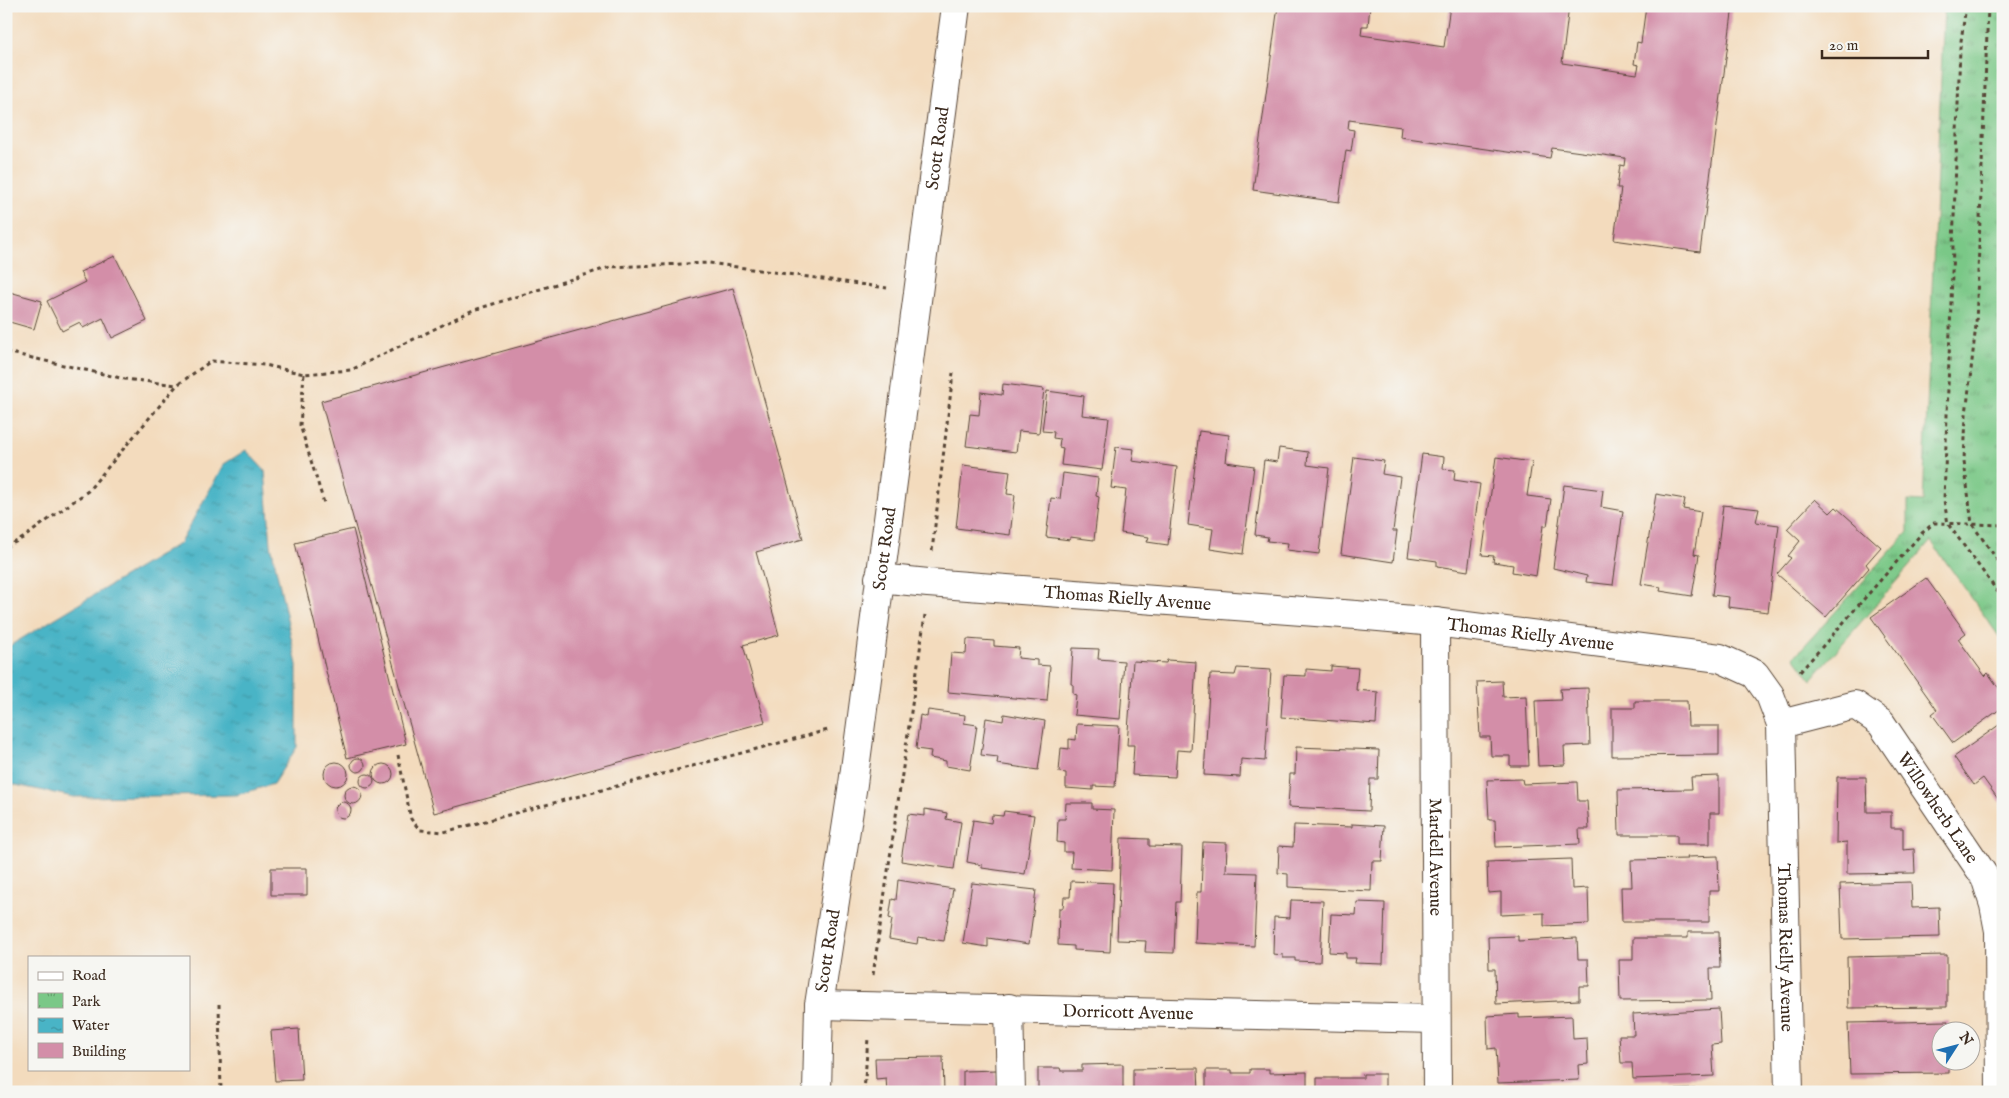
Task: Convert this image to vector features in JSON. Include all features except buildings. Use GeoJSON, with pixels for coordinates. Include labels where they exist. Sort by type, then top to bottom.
{"type":"FeatureCollection","features":[{"type":"Feature","properties":{"kind":"street","name":"Scott Road"},"geometry":{"type":"LineString","coordinates":[[817,1092],[819,1005],[860,730],[956,6]]}},
{"type":"Feature","properties":{"kind":"street","name":"Thomas Rielly Avenue"},"geometry":{"type":"LineString","coordinates":[[879,578],[1435,622],[1720,658],[1755,674],[1770,695],[1781,724],[1789,1092]]}},
{"type":"Feature","properties":{"kind":"street","name":"Mardell Avenue"},"geometry":{"type":"LineString","coordinates":[[1435,622],[1436,1019],[1438,1092]]}},
{"type":"Feature","properties":{"kind":"street","name":"Willowherb Lane"},"geometry":{"type":"LineString","coordinates":[[1781,724],[1855,704],[1881,723],[1985,877],[1994,905],[1999,931],[2000,1092]]}},
{"type":"Feature","properties":{"kind":"street","name":"Dorricott Avenue"},"geometry":{"type":"LineString","coordinates":[[819,1005],[1436,1019]]}},
{"type":"Feature","properties":{"kind":"street"},"geometry":{"type":"LineString","coordinates":[[1009,1008],[1011,1092]]}},
{"type":"Feature","properties":{"kind":"path"},"geometry":{"type":"LineString","coordinates":[[1966,6],[1960,48],[1944,500],[1948,524],[2003,599]]}},
{"type":"Feature","properties":{"kind":"path"},"geometry":{"type":"LineString","coordinates":[[1988,6],[1976,325],[1966,415],[1964,461],[1972,524],[2003,568]]}},
{"type":"Feature","properties":{"kind":"path"},"geometry":{"type":"LineString","coordinates":[[6,547],[23,538],[88,491],[177,384],[211,361],[265,365],[304,374],[351,370],[471,310],[610,267],[709,263],[918,292]]}},
{"type":"Feature","properties":{"kind":"path"},"geometry":{"type":"LineString","coordinates":[[6,352],[125,379],[177,384]]}},
{"type":"Feature","properties":{"kind":"path"},"geometry":{"type":"LineString","coordinates":[[932,543],[953,373]]}},
{"type":"Feature","properties":{"kind":"path"},"geometry":{"type":"LineString","coordinates":[[304,374],[300,425],[324,503]]}},
{"type":"Feature","properties":{"kind":"path"},"geometry":{"type":"LineString","coordinates":[[1800,672],[1922,533],[1934,523],[2003,525]]}},
{"type":"Feature","properties":{"kind":"path"},"geometry":{"type":"LineString","coordinates":[[875,967],[891,839],[924,619]]}},
{"type":"Feature","properties":{"kind":"path"},"geometry":{"type":"LineString","coordinates":[[398,755],[411,819],[420,830],[444,832],[831,729],[860,730]]}},
{"type":"Feature","properties":{"kind":"path"},"geometry":{"type":"LineString","coordinates":[[219,1004],[221,1092]]}},
{"type":"Feature","properties":{"kind":"path"},"geometry":{"type":"LineString","coordinates":[[864,1092],[868,1042]]}},
{"type":"Feature","properties":{"kind":"green space"},"geometry":{"type":"Polygon","coordinates":[[[1944,6],[2003,6],[2003,642],[1931,541],[1811,680],[1794,657],[1908,532],[1908,501],[1923,502],[1944,6]]]}},
{"type":"Feature","properties":{"kind":"water"},"geometry":{"type":"Polygon","coordinates":[[[246,450],[265,471],[271,545],[297,665],[297,747],[273,784],[237,795],[74,797],[6,783],[6,648],[180,543],[224,464],[246,450]]]}}]}
